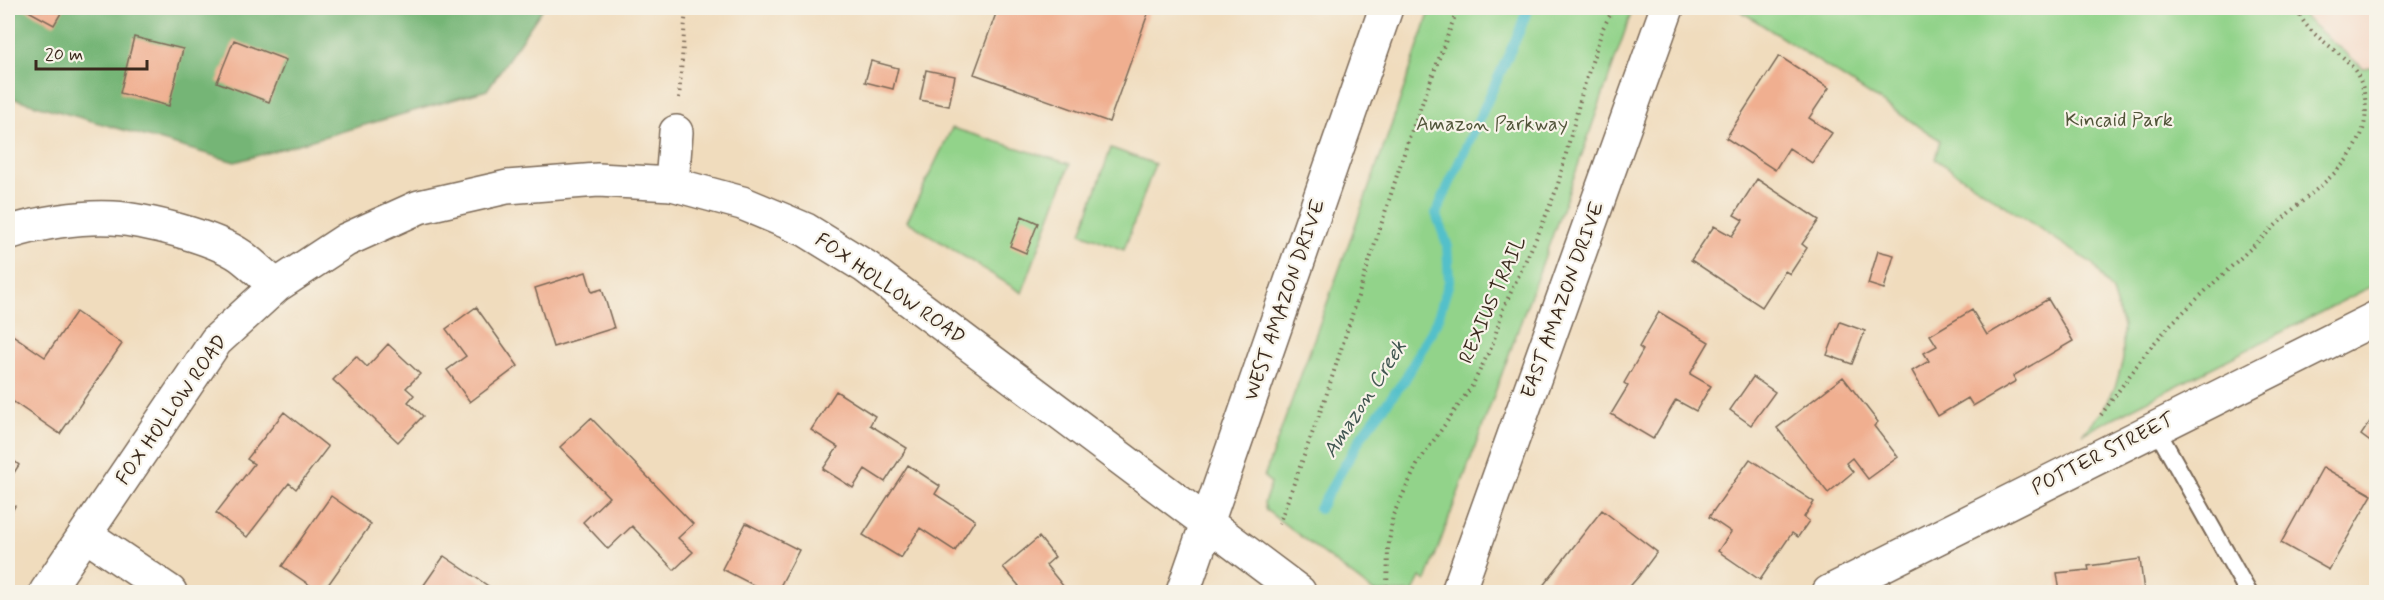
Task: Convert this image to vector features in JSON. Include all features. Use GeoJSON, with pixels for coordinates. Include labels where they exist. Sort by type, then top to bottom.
{"type":"FeatureCollection","features":[{"type":"Feature","properties":{"kind":"main road","name":"WEST AMAZON DRIVE"},"geometry":{"type":"LineString","coordinates":[[1183,592],[1386,8]]}},
{"type":"Feature","properties":{"kind":"main road","name":"EAST AMAZON DRIVE"},"geometry":{"type":"LineString","coordinates":[[1458,592],[1667,8]]}},
{"type":"Feature","properties":{"kind":"main road"},"geometry":{"type":"LineString","coordinates":[[672,184],[676,132]]}},
{"type":"Feature","properties":{"kind":"main road","name":"FOX HOLLOW ROAD"},"geometry":{"type":"LineString","coordinates":[[46,592],[216,341],[276,286],[346,240],[419,207],[507,187],[598,180],[672,184],[742,203],[806,230],[866,267],[1299,592]]}},
{"type":"Feature","properties":{"kind":"main road"},"geometry":{"type":"LineString","coordinates":[[8,233],[37,223],[112,218],[158,226],[204,238],[240,255],[276,286]]}},
{"type":"Feature","properties":{"kind":"main road","name":"POTTER STREET"},"geometry":{"type":"LineString","coordinates":[[1829,592],[2376,318]]}},
{"type":"Feature","properties":{"kind":"main road"},"geometry":{"type":"LineString","coordinates":[[86,535],[170,592]]}},
{"type":"Feature","properties":{"kind":"lane"},"geometry":{"type":"LineString","coordinates":[[2156,427],[2247,592]]}},
{"type":"Feature","properties":{"kind":"path"},"geometry":{"type":"LineString","coordinates":[[676,132],[686,8]]}},
{"type":"Feature","properties":{"kind":"path"},"geometry":{"type":"LineString","coordinates":[[1280,524],[1326,396],[1409,138],[1458,8]]}},
{"type":"Feature","properties":{"kind":"path","name":"REXIUS TRAIL"},"geometry":{"type":"LineString","coordinates":[[1387,592],[1388,549],[1393,515],[1418,463],[1472,386],[1491,346],[1503,309],[1557,188],[1587,78],[1603,28],[1614,8]]}},
{"type":"Feature","properties":{"kind":"path"},"geometry":{"type":"LineString","coordinates":[[2099,418],[2149,349],[2171,324],[2331,175],[2359,140],[2366,118],[2365,98],[2360,78],[2350,64],[2301,19],[2297,8]]}},
{"type":"Feature","properties":{"kind":"shaded area"},"geometry":{"type":"Polygon","coordinates":[[[2303,8],[2376,8],[2376,66],[2364,68],[2304,17],[2303,8]]]}},
{"type":"Feature","properties":{"kind":"green space"},"geometry":{"type":"Polygon","coordinates":[[[8,8],[543,8],[487,90],[235,162],[8,97],[8,8]]]}},
{"type":"Feature","properties":{"kind":"green space","name":"Amazon Parkway"},"geometry":{"type":"Polygon","coordinates":[[[1431,8],[1633,8],[1579,163],[1426,581],[1420,577],[1413,592],[1374,592],[1266,510],[1264,503],[1271,483],[1264,477],[1388,135],[1431,8]]]}},
{"type":"Feature","properties":{"kind":"green space","name":"Kincaid Park"},"geometry":{"type":"Polygon","coordinates":[[[1736,8],[2303,8],[2304,17],[2363,68],[2376,66],[2376,284],[2082,434],[2101,413],[2115,388],[2123,359],[2123,326],[2112,292],[2093,264],[1935,159],[1940,140],[1736,8]]]}},
{"type":"Feature","properties":{"kind":"green space"},"geometry":{"type":"Polygon","coordinates":[[[952,128],[1070,164],[1022,293],[907,221],[952,128]]]}},
{"type":"Feature","properties":{"kind":"green space"},"geometry":{"type":"Polygon","coordinates":[[[1111,148],[1155,164],[1124,250],[1081,233],[1111,148]]]}},
{"type":"Feature","properties":{"kind":"building"},"geometry":{"type":"Polygon","coordinates":[[[23,8],[64,8],[54,25],[23,8]]]}},
{"type":"Feature","properties":{"kind":"building"},"geometry":{"type":"Polygon","coordinates":[[[998,8],[1150,8],[1109,122],[974,74],[998,8]]]}},
{"type":"Feature","properties":{"kind":"building"},"geometry":{"type":"Polygon","coordinates":[[[134,37],[183,49],[169,106],[120,93],[134,37]]]}},
{"type":"Feature","properties":{"kind":"building"},"geometry":{"type":"Polygon","coordinates":[[[234,40],[286,60],[269,102],[217,82],[234,40]]]}},
{"type":"Feature","properties":{"kind":"building"},"geometry":{"type":"Polygon","coordinates":[[[1779,56],[1829,88],[1809,118],[1832,133],[1812,163],[1789,148],[1775,170],[1726,138],[1779,56]]]}},
{"type":"Feature","properties":{"kind":"building"},"geometry":{"type":"Polygon","coordinates":[[[871,61],[898,68],[893,89],[865,82],[871,61]]]}},
{"type":"Feature","properties":{"kind":"building"},"geometry":{"type":"Polygon","coordinates":[[[926,70],[955,76],[949,106],[920,100],[926,70]]]}},
{"type":"Feature","properties":{"kind":"building"},"geometry":{"type":"Polygon","coordinates":[[[1757,179],[1819,220],[1802,244],[1807,248],[1790,274],[1785,271],[1762,307],[1691,260],[1714,226],[1732,236],[1743,220],[1734,215],[1757,179]]]}},
{"type":"Feature","properties":{"kind":"building"},"geometry":{"type":"Polygon","coordinates":[[[1022,216],[1038,223],[1026,253],[1010,246],[1022,216]]]}},
{"type":"Feature","properties":{"kind":"building"},"geometry":{"type":"Polygon","coordinates":[[[1878,251],[1894,255],[1884,289],[1868,284],[1878,251]]]}},
{"type":"Feature","properties":{"kind":"building"},"geometry":{"type":"Polygon","coordinates":[[[586,272],[592,292],[602,289],[614,328],[553,347],[535,288],[586,272]]]}},
{"type":"Feature","properties":{"kind":"building"},"geometry":{"type":"Polygon","coordinates":[[[2048,299],[2073,341],[2013,376],[2016,381],[1973,406],[1968,398],[1938,416],[1912,371],[1929,361],[1924,353],[1937,346],[1930,335],[1972,310],[1987,335],[2048,299]]]}},
{"type":"Feature","properties":{"kind":"building"},"geometry":{"type":"Polygon","coordinates":[[[476,307],[518,366],[470,402],[447,370],[466,356],[446,329],[476,307]]]}},
{"type":"Feature","properties":{"kind":"building"},"geometry":{"type":"Polygon","coordinates":[[[76,312],[122,344],[60,434],[8,398],[8,332],[45,357],[76,312]]]}},
{"type":"Feature","properties":{"kind":"building"},"geometry":{"type":"Polygon","coordinates":[[[1659,312],[1709,342],[1690,374],[1711,386],[1696,411],[1676,400],[1653,439],[1611,414],[1628,386],[1624,383],[1643,350],[1639,347],[1659,312]]]}},
{"type":"Feature","properties":{"kind":"building"},"geometry":{"type":"Polygon","coordinates":[[[1840,322],[1865,331],[1852,364],[1827,355],[1840,322]]]}},
{"type":"Feature","properties":{"kind":"building"},"geometry":{"type":"Polygon","coordinates":[[[388,344],[420,374],[406,388],[414,395],[408,402],[423,416],[398,442],[333,380],[356,356],[367,367],[388,344]]]}},
{"type":"Feature","properties":{"kind":"building"},"geometry":{"type":"Polygon","coordinates":[[[1753,377],[1775,392],[1751,425],[1730,410],[1753,377]]]}},
{"type":"Feature","properties":{"kind":"building"},"geometry":{"type":"Polygon","coordinates":[[[1843,377],[1878,422],[1874,426],[1898,457],[1868,479],[1852,458],[1846,463],[1853,472],[1828,493],[1777,428],[1843,377]]]}},
{"type":"Feature","properties":{"kind":"building"},"geometry":{"type":"Polygon","coordinates":[[[836,391],[875,416],[870,425],[907,448],[885,482],[865,469],[853,488],[823,469],[838,447],[811,430],[836,391]]]}},
{"type":"Feature","properties":{"kind":"building"},"geometry":{"type":"Polygon","coordinates":[[[284,412],[328,447],[296,489],[289,483],[247,537],[216,513],[254,464],[247,459],[284,412]]]}},
{"type":"Feature","properties":{"kind":"building"},"geometry":{"type":"Polygon","coordinates":[[[2376,413],[2376,446],[2361,435],[2376,413]]]}},
{"type":"Feature","properties":{"kind":"building"},"geometry":{"type":"Polygon","coordinates":[[[591,418],[693,524],[678,538],[693,552],[674,570],[632,526],[608,549],[583,522],[609,497],[560,447],[591,418]]]}},
{"type":"Feature","properties":{"kind":"building"},"geometry":{"type":"Polygon","coordinates":[[[8,456],[19,465],[8,482],[8,456]]]}},
{"type":"Feature","properties":{"kind":"building"},"geometry":{"type":"Polygon","coordinates":[[[1750,459],[1814,502],[1804,517],[1809,521],[1798,537],[1792,533],[1760,580],[1718,551],[1731,532],[1709,517],[1750,459]]]}},
{"type":"Feature","properties":{"kind":"building"},"geometry":{"type":"Polygon","coordinates":[[[908,465],[940,486],[935,494],[975,520],[955,551],[920,528],[901,558],[863,535],[908,465]]]}},
{"type":"Feature","properties":{"kind":"building"},"geometry":{"type":"Polygon","coordinates":[[[2323,467],[2372,495],[2329,570],[2281,543],[2323,467]]]}},
{"type":"Feature","properties":{"kind":"building"},"geometry":{"type":"Polygon","coordinates":[[[331,496],[371,524],[323,592],[320,592],[282,566],[331,496]]]}},
{"type":"Feature","properties":{"kind":"building"},"geometry":{"type":"Polygon","coordinates":[[[8,501],[15,506],[8,518],[8,501]]]}},
{"type":"Feature","properties":{"kind":"building"},"geometry":{"type":"Polygon","coordinates":[[[1602,510],[1657,552],[1639,576],[1625,592],[1538,592],[1602,510]]]}},
{"type":"Feature","properties":{"kind":"building"},"geometry":{"type":"Polygon","coordinates":[[[746,523],[799,550],[777,592],[767,592],[722,569],[746,523]]]}},
{"type":"Feature","properties":{"kind":"building"},"geometry":{"type":"Polygon","coordinates":[[[1039,537],[1055,557],[1046,565],[1068,592],[1011,592],[1019,586],[1003,567],[1039,537]]]}},
{"type":"Feature","properties":{"kind":"building"},"geometry":{"type":"Polygon","coordinates":[[[444,556],[497,592],[419,592],[444,556]]]}},
{"type":"Feature","properties":{"kind":"building"},"geometry":{"type":"Polygon","coordinates":[[[2140,559],[2144,592],[2060,592],[2057,573],[2089,570],[2088,566],[2140,559]]]}},
{"type":"Feature","properties":{"kind":"waterway","name":"Amazon Creek"},"geometry":{"type":"LineString","coordinates":[[1319,509],[1363,434],[1404,381],[1437,321],[1449,282],[1447,244],[1436,213],[1528,8]]}}]}
